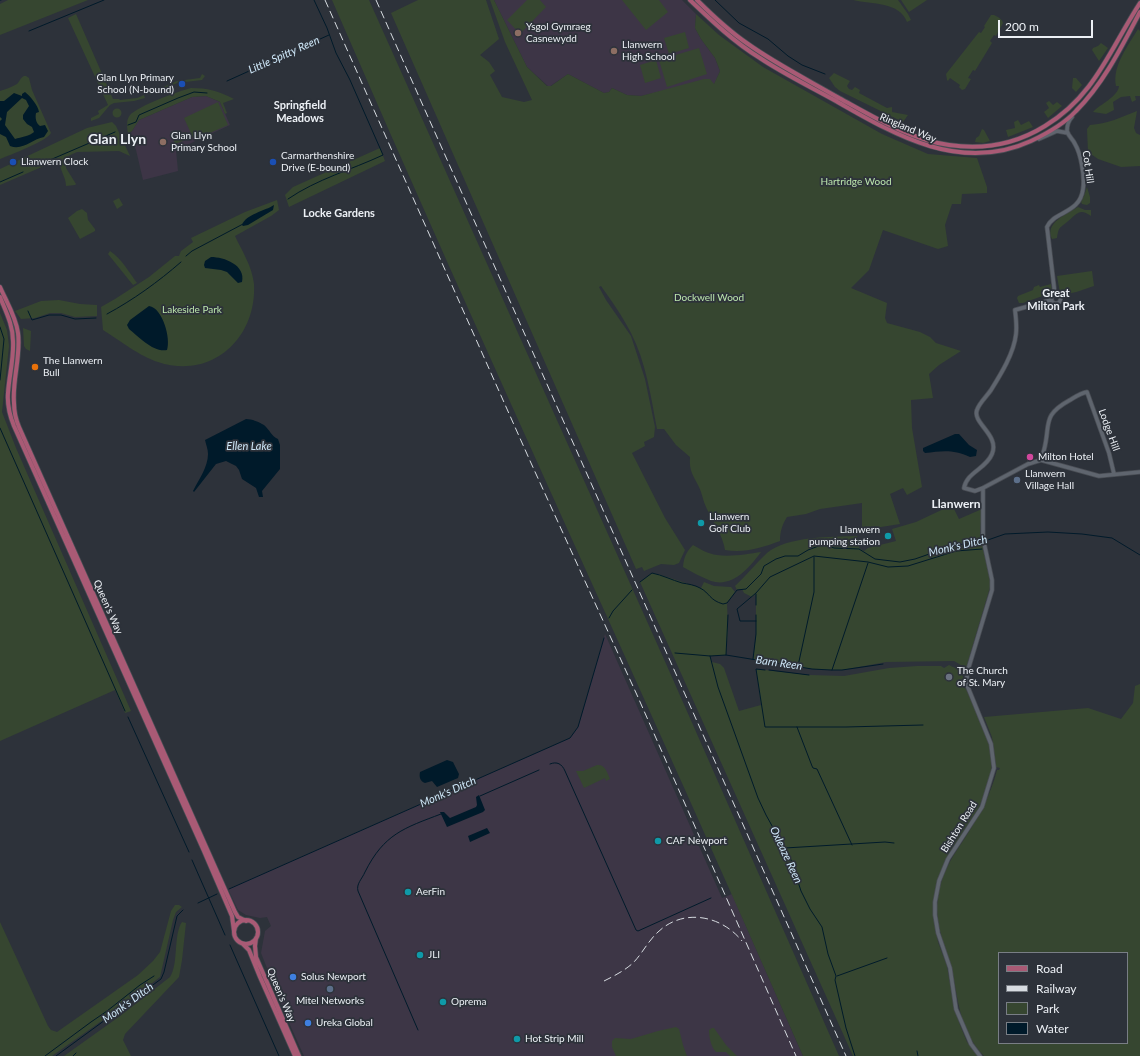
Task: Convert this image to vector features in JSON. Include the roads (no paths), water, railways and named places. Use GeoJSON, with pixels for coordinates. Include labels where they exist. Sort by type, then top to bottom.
{"type":"FeatureCollection","features":[{"type":"Feature","properties":{"kind":"main road","name":"Ringland Way"},"geometry":{"type":"LineString","coordinates":[[690,0],[710,20],[760,58],[877,124],[913,141],[947,151],[966,153],[1002,151],[1025,144],[1052,130],[1076,111],[1109,68],[1140,12]]}},
{"type":"Feature","properties":{"kind":"main road","name":"Ringland Way"},"geometry":{"type":"LineString","coordinates":[[697,0],[718,20],[747,43],[882,122],[916,136],[941,143],[967,147],[998,145],[1019,139],[1046,126],[1060,116],[1080,98],[1096,79],[1140,3]]}},
{"type":"Feature","properties":{"kind":"main road","name":"Queen's Way"},"geometry":{"type":"LineString","coordinates":[[0,287],[14,318],[18,333],[18,355],[14,403],[19,427],[235,912],[238,917],[254,924],[256,928],[256,956],[299,1056]]}},
{"type":"Feature","properties":{"kind":"main road","name":"Queen's Way"},"geometry":{"type":"LineString","coordinates":[[0,298],[10,322],[13,334],[13,355],[8,394],[9,409],[14,426],[232,916],[236,940],[249,950],[295,1056]]}},
{"type":"Feature","properties":{"kind":"main road"},"geometry":{"type":"LineString","coordinates":[[234,930],[237,924],[246,921]]}},
{"type":"Feature","properties":{"kind":"main road"},"geometry":{"type":"LineString","coordinates":[[243,944],[252,942],[256,938]]}},
{"type":"Feature","properties":{"kind":"street"},"geometry":{"type":"LineString","coordinates":[[1025,144],[1057,131],[1068,133],[1068,123],[1076,111]]}},
{"type":"Feature","properties":{"kind":"street","name":"Cot Hill"},"geometry":{"type":"LineString","coordinates":[[1055,295],[1047,227],[1077,204],[1083,190],[1083,172],[1078,150],[1068,133]]}},
{"type":"Feature","properties":{"kind":"street"},"geometry":{"type":"LineString","coordinates":[[1051,300],[1054,304],[1059,302],[1060,298],[1058,295],[1055,295],[1051,300],[1015,310],[1016,333],[1011,351],[991,390],[977,409],[976,414],[992,438],[993,452],[984,466],[967,479],[964,488],[975,491],[1028,464],[1041,460],[1092,475],[1105,476],[1140,472]]}},
{"type":"Feature","properties":{"kind":"street","name":"Lodge Hill"},"geometry":{"type":"LineString","coordinates":[[1041,460],[1050,415],[1064,403],[1087,392],[1107,448],[1114,474]]}},
{"type":"Feature","properties":{"kind":"street","name":"Bishton Road"},"geometry":{"type":"LineString","coordinates":[[980,1056],[971,1044],[956,1009],[950,968],[938,933],[935,909],[939,881],[948,859],[982,807],[994,768],[991,744],[967,685],[967,673],[992,590],[992,580],[983,538],[983,488]]}},
{"type":"Feature","properties":{"kind":"water"},"geometry":{"type":"Polygon","coordinates":[[[25,92],[34,101],[39,112],[36,113],[37,122],[40,126],[45,125],[48,131],[44,137],[23,146],[15,147],[10,146],[6,137],[0,134],[0,121],[2,119],[0,117],[0,101],[4,101],[14,93],[22,96],[25,92]],[[22,98],[7,112],[5,125],[15,139],[34,132],[32,127],[23,119],[23,115],[29,106],[26,100],[22,98]]]}},
{"type":"Feature","properties":{"kind":"water"},"geometry":{"type":"Polygon","coordinates":[[[274,205],[273,210],[248,225],[242,225],[247,218],[274,205]]]}},
{"type":"Feature","properties":{"kind":"water"},"geometry":{"type":"Polygon","coordinates":[[[211,257],[228,260],[233,263],[241,271],[242,282],[238,283],[227,272],[205,268],[205,261],[211,257]]]}},
{"type":"Feature","properties":{"kind":"water"},"geometry":{"type":"Polygon","coordinates":[[[149,306],[158,312],[165,325],[168,339],[167,350],[152,347],[129,329],[127,325],[130,320],[149,306]]]}},
{"type":"Feature","properties":{"kind":"water","name":"Ellen Lake"},"geometry":{"type":"Polygon","coordinates":[[[246,419],[264,425],[278,439],[280,445],[280,469],[262,491],[263,497],[259,497],[256,488],[242,479],[236,466],[226,461],[216,464],[194,492],[193,491],[203,473],[208,459],[208,450],[205,440],[246,419]]]}},
{"type":"Feature","properties":{"kind":"water"},"geometry":{"type":"Polygon","coordinates":[[[955,434],[959,434],[969,445],[977,450],[976,456],[970,457],[953,452],[942,451],[925,453],[923,451],[923,448],[955,434]]]}},
{"type":"Feature","properties":{"kind":"water"},"geometry":{"type":"Polygon","coordinates":[[[447,760],[453,762],[459,774],[458,778],[437,787],[432,781],[425,783],[421,780],[420,772],[447,760]]]}},
{"type":"Feature","properties":{"kind":"water"},"geometry":{"type":"Polygon","coordinates":[[[479,795],[485,810],[483,812],[447,827],[440,812],[444,812],[450,818],[476,807],[476,797],[479,795]]]}},
{"type":"Feature","properties":{"kind":"water"},"geometry":{"type":"Polygon","coordinates":[[[487,828],[490,833],[470,842],[468,836],[487,828]]]}},
{"type":"Feature","properties":{"kind":"waterway"},"geometry":{"type":"LineString","coordinates":[[29,31],[104,0]]}},
{"type":"Feature","properties":{"kind":"waterway"},"geometry":{"type":"LineString","coordinates":[[288,199],[322,180],[383,155],[350,80],[336,53],[327,28],[314,0]]}},
{"type":"Feature","properties":{"kind":"waterway"},"geometry":{"type":"LineString","coordinates":[[715,0],[739,23],[768,39],[788,56],[802,65],[825,74]]}},
{"type":"Feature","properties":{"kind":"waterway","name":"Little Spitty Reen"},"geometry":{"type":"LineString","coordinates":[[227,81],[329,35]]}},
{"type":"Feature","properties":{"kind":"waterway","name":"Little Spitty Reen"},"geometry":{"type":"LineString","coordinates":[[128,125],[136,122],[139,115],[178,98],[194,92],[207,93]]}},
{"type":"Feature","properties":{"kind":"waterway","name":"Little Spitty Reen"},"geometry":{"type":"LineString","coordinates":[[36,166],[115,132]]}},
{"type":"Feature","properties":{"kind":"waterway","name":"Little Spitty Reen"},"geometry":{"type":"LineString","coordinates":[[0,182],[23,172]]}},
{"type":"Feature","properties":{"kind":"waterway"},"geometry":{"type":"LineString","coordinates":[[186,256],[192,251],[243,224]]}},
{"type":"Feature","properties":{"kind":"waterway"},"geometry":{"type":"LineString","coordinates":[[107,314],[145,290],[181,262]]}},
{"type":"Feature","properties":{"kind":"waterway"},"geometry":{"type":"LineString","coordinates":[[28,311],[32,320],[49,315],[61,315],[75,319],[96,318]]}},
{"type":"Feature","properties":{"kind":"waterway"},"geometry":{"type":"LineString","coordinates":[[0,327],[4,339],[0,380]]}},
{"type":"Feature","properties":{"kind":"waterway"},"geometry":{"type":"LineString","coordinates":[[0,428],[125,711]]}},
{"type":"Feature","properties":{"kind":"waterway","name":"Monk's Ditch"},"geometry":{"type":"LineString","coordinates":[[985,541],[1005,534],[1048,532],[1082,534],[1112,538],[1140,555]]}},
{"type":"Feature","properties":{"kind":"waterway","name":"Monk's Ditch"},"geometry":{"type":"LineString","coordinates":[[640,582],[652,573],[656,574],[698,587],[715,601],[723,604],[727,603],[737,590],[746,589],[761,574],[764,566],[776,559],[785,556],[798,556],[808,550],[824,544],[834,548],[859,549],[875,559],[900,562],[915,559],[955,545],[982,542]]}},
{"type":"Feature","properties":{"kind":"waterway"},"geometry":{"type":"LineString","coordinates":[[756,621],[740,621],[737,609],[756,593],[770,577],[814,556],[868,562],[888,567],[908,566],[956,551],[982,549]]}},
{"type":"Feature","properties":{"kind":"waterway"},"geometry":{"type":"LineString","coordinates":[[798,666],[814,592],[814,557]]}},
{"type":"Feature","properties":{"kind":"waterway"},"geometry":{"type":"LineString","coordinates":[[832,670],[868,563]]}},
{"type":"Feature","properties":{"kind":"waterway","name":"Monk's Ditch"},"geometry":{"type":"LineString","coordinates":[[609,618],[613,611],[632,590]]}},
{"type":"Feature","properties":{"kind":"waterway"},"geometry":{"type":"LineString","coordinates":[[756,594],[756,605]]}},
{"type":"Feature","properties":{"kind":"waterway"},"geometry":{"type":"LineString","coordinates":[[726,655],[728,615]]}},
{"type":"Feature","properties":{"kind":"waterway"},"geometry":{"type":"LineString","coordinates":[[753,659],[756,634],[756,615]]}},
{"type":"Feature","properties":{"kind":"waterway","name":"Monk's Ditch"},"geometry":{"type":"LineString","coordinates":[[229,889],[570,738],[578,727],[604,638]]}},
{"type":"Feature","properties":{"kind":"waterway","name":"Barn Reen"},"geometry":{"type":"LineString","coordinates":[[675,653],[710,656],[726,655],[812,669],[842,670],[883,664]]}},
{"type":"Feature","properties":{"kind":"waterway","name":"Oxleaze Reen"},"geometry":{"type":"LineString","coordinates":[[710,656],[718,687],[758,798],[791,860],[801,891],[810,909],[822,927],[828,954],[836,976],[835,980],[846,1028],[855,1056]]}},
{"type":"Feature","properties":{"kind":"waterway"},"geometry":{"type":"LineString","coordinates":[[765,670],[756,669],[765,727],[923,725]]}},
{"type":"Feature","properties":{"kind":"waterway"},"geometry":{"type":"LineString","coordinates":[[769,670],[809,675]]}},
{"type":"Feature","properties":{"kind":"waterway"},"geometry":{"type":"LineString","coordinates":[[128,717],[189,852]]}},
{"type":"Feature","properties":{"kind":"waterway"},"geometry":{"type":"LineString","coordinates":[[797,727],[812,766],[813,768],[817,769],[852,845]]}},
{"type":"Feature","properties":{"kind":"waterway"},"geometry":{"type":"LineString","coordinates":[[550,764],[557,763],[564,769],[636,930],[638,931],[711,898]]}},
{"type":"Feature","properties":{"kind":"waterway"},"geometry":{"type":"LineString","coordinates":[[480,796],[539,770]]}},
{"type":"Feature","properties":{"kind":"waterway"},"geometry":{"type":"LineString","coordinates":[[418,1030],[358,891],[358,886],[372,859],[396,834],[406,828],[441,814]]}},
{"type":"Feature","properties":{"kind":"waterway"},"geometry":{"type":"LineString","coordinates":[[785,848],[885,842],[894,843]]}},
{"type":"Feature","properties":{"kind":"waterway","name":"Monk's Ditch"},"geometry":{"type":"LineString","coordinates":[[192,860],[225,935]]}},
{"type":"Feature","properties":{"kind":"waterway","name":"Monk's Ditch"},"geometry":{"type":"LineString","coordinates":[[198,903],[217,894]]}},
{"type":"Feature","properties":{"kind":"waterway","name":"Monk's Ditch"},"geometry":{"type":"LineString","coordinates":[[56,1056],[161,979],[177,916],[183,910]]}},
{"type":"Feature","properties":{"kind":"waterway"},"geometry":{"type":"LineString","coordinates":[[230,945],[279,1056]]}},
{"type":"Feature","properties":{"kind":"waterway"},"geometry":{"type":"LineString","coordinates":[[837,976],[887,958]]}},
{"type":"Feature","properties":{"kind":"waterway"},"geometry":{"type":"LineString","coordinates":[[45,1056],[154,976]]}},
{"type":"Feature","properties":{"kind":"waterway"},"geometry":{"type":"LineString","coordinates":[[917,1051],[918,1056]]}},
{"type":"Feature","properties":{"kind":"waterway"},"geometry":{"type":"LineString","coordinates":[[73,1056],[76,1053]]}},
{"type":"Feature","properties":{"kind":"railway"},"geometry":{"type":"LineString","coordinates":[[325,0],[531,463],[637,695],[796,1056]]}},
{"type":"Feature","properties":{"kind":"railway"},"geometry":{"type":"LineString","coordinates":[[376,0],[846,1056]]}},
{"type":"Feature","properties":{"kind":"railway"},"geometry":{"type":"LineString","coordinates":[[604,981],[630,966],[658,932],[668,924],[679,920],[690,917],[713,920],[724,925],[742,941]]}},
{"type":"Feature","properties":{"kind":"place","name":"Ysgol Gymraeg Casnewydd"},"geometry":{"type":"Point","coordinates":[518,33]}},
{"type":"Feature","properties":{"kind":"place","name":"Llanwern High School"},"geometry":{"type":"Point","coordinates":[614,51]}},
{"type":"Feature","properties":{"kind":"place","name":"Glan Llyn Primary School (N-bound)"},"geometry":{"type":"Point","coordinates":[182,84]}},
{"type":"Feature","properties":{"kind":"place","name":"Glan Llyn Primary School"},"geometry":{"type":"Point","coordinates":[163,142]}},
{"type":"Feature","properties":{"kind":"place","name":"Llanwern Clock"},"geometry":{"type":"Point","coordinates":[13,162]}},
{"type":"Feature","properties":{"kind":"place","name":"Carmarthenshire Drive (E-bound)"},"geometry":{"type":"Point","coordinates":[273,162]}},
{"type":"Feature","properties":{"kind":"place","name":"The Llanwern Bull"},"geometry":{"type":"Point","coordinates":[35,367]}},
{"type":"Feature","properties":{"kind":"place","name":"Milton Hotel"},"geometry":{"type":"Point","coordinates":[1030,457]}},
{"type":"Feature","properties":{"kind":"place","name":"Llanwern Village Hall"},"geometry":{"type":"Point","coordinates":[1017,480]}},
{"type":"Feature","properties":{"kind":"place","name":"Llanwern Golf Club"},"geometry":{"type":"Point","coordinates":[701,523]}},
{"type":"Feature","properties":{"kind":"place","name":"Llanwern pumping station"},"geometry":{"type":"Point","coordinates":[888,536]}},
{"type":"Feature","properties":{"kind":"place","name":"The Church of St. Mary"},"geometry":{"type":"Point","coordinates":[949,677]}},
{"type":"Feature","properties":{"kind":"place","name":"CAF Newport"},"geometry":{"type":"Point","coordinates":[658,841]}},
{"type":"Feature","properties":{"kind":"place","name":"AerFin"},"geometry":{"type":"Point","coordinates":[408,892]}},
{"type":"Feature","properties":{"kind":"place","name":"JLI"},"geometry":{"type":"Point","coordinates":[420,955]}},
{"type":"Feature","properties":{"kind":"place","name":"Solus Newport"},"geometry":{"type":"Point","coordinates":[293,977]}},
{"type":"Feature","properties":{"kind":"place","name":"Mitel Networks"},"geometry":{"type":"Point","coordinates":[330,989]}},
{"type":"Feature","properties":{"kind":"place","name":"Oprema"},"geometry":{"type":"Point","coordinates":[443,1002]}},
{"type":"Feature","properties":{"kind":"place","name":"Ureka Global"},"geometry":{"type":"Point","coordinates":[308,1023]}},
{"type":"Feature","properties":{"kind":"place","name":"Hot Strip Mill"},"geometry":{"type":"Point","coordinates":[517,1039]}},
{"type":"Feature","properties":{"kind":"district","name":"Springfield Meadows"},"geometry":{"type":"Point","coordinates":[300,111]}},
{"type":"Feature","properties":{"kind":"district","name":"Glan Llyn"},"geometry":{"type":"Point","coordinates":[117,139]}},
{"type":"Feature","properties":{"kind":"district","name":"Locke Gardens"},"geometry":{"type":"Point","coordinates":[339,213]}},
{"type":"Feature","properties":{"kind":"district","name":"Great Milton Park"},"geometry":{"type":"Point","coordinates":[1056,299]}},
{"type":"Feature","properties":{"kind":"district","name":"Llanwern"},"geometry":{"type":"Point","coordinates":[956,504]}},
{"type":"Feature","properties":{"kind":"park label","name":"Hartridge Wood"},"geometry":{"type":"Point","coordinates":[856,182]}},
{"type":"Feature","properties":{"kind":"park label","name":"Dockwell Wood"},"geometry":{"type":"Point","coordinates":[709,298]}},
{"type":"Feature","properties":{"kind":"park label","name":"Lakeside Park"},"geometry":{"type":"Point","coordinates":[192,310]}}]}
